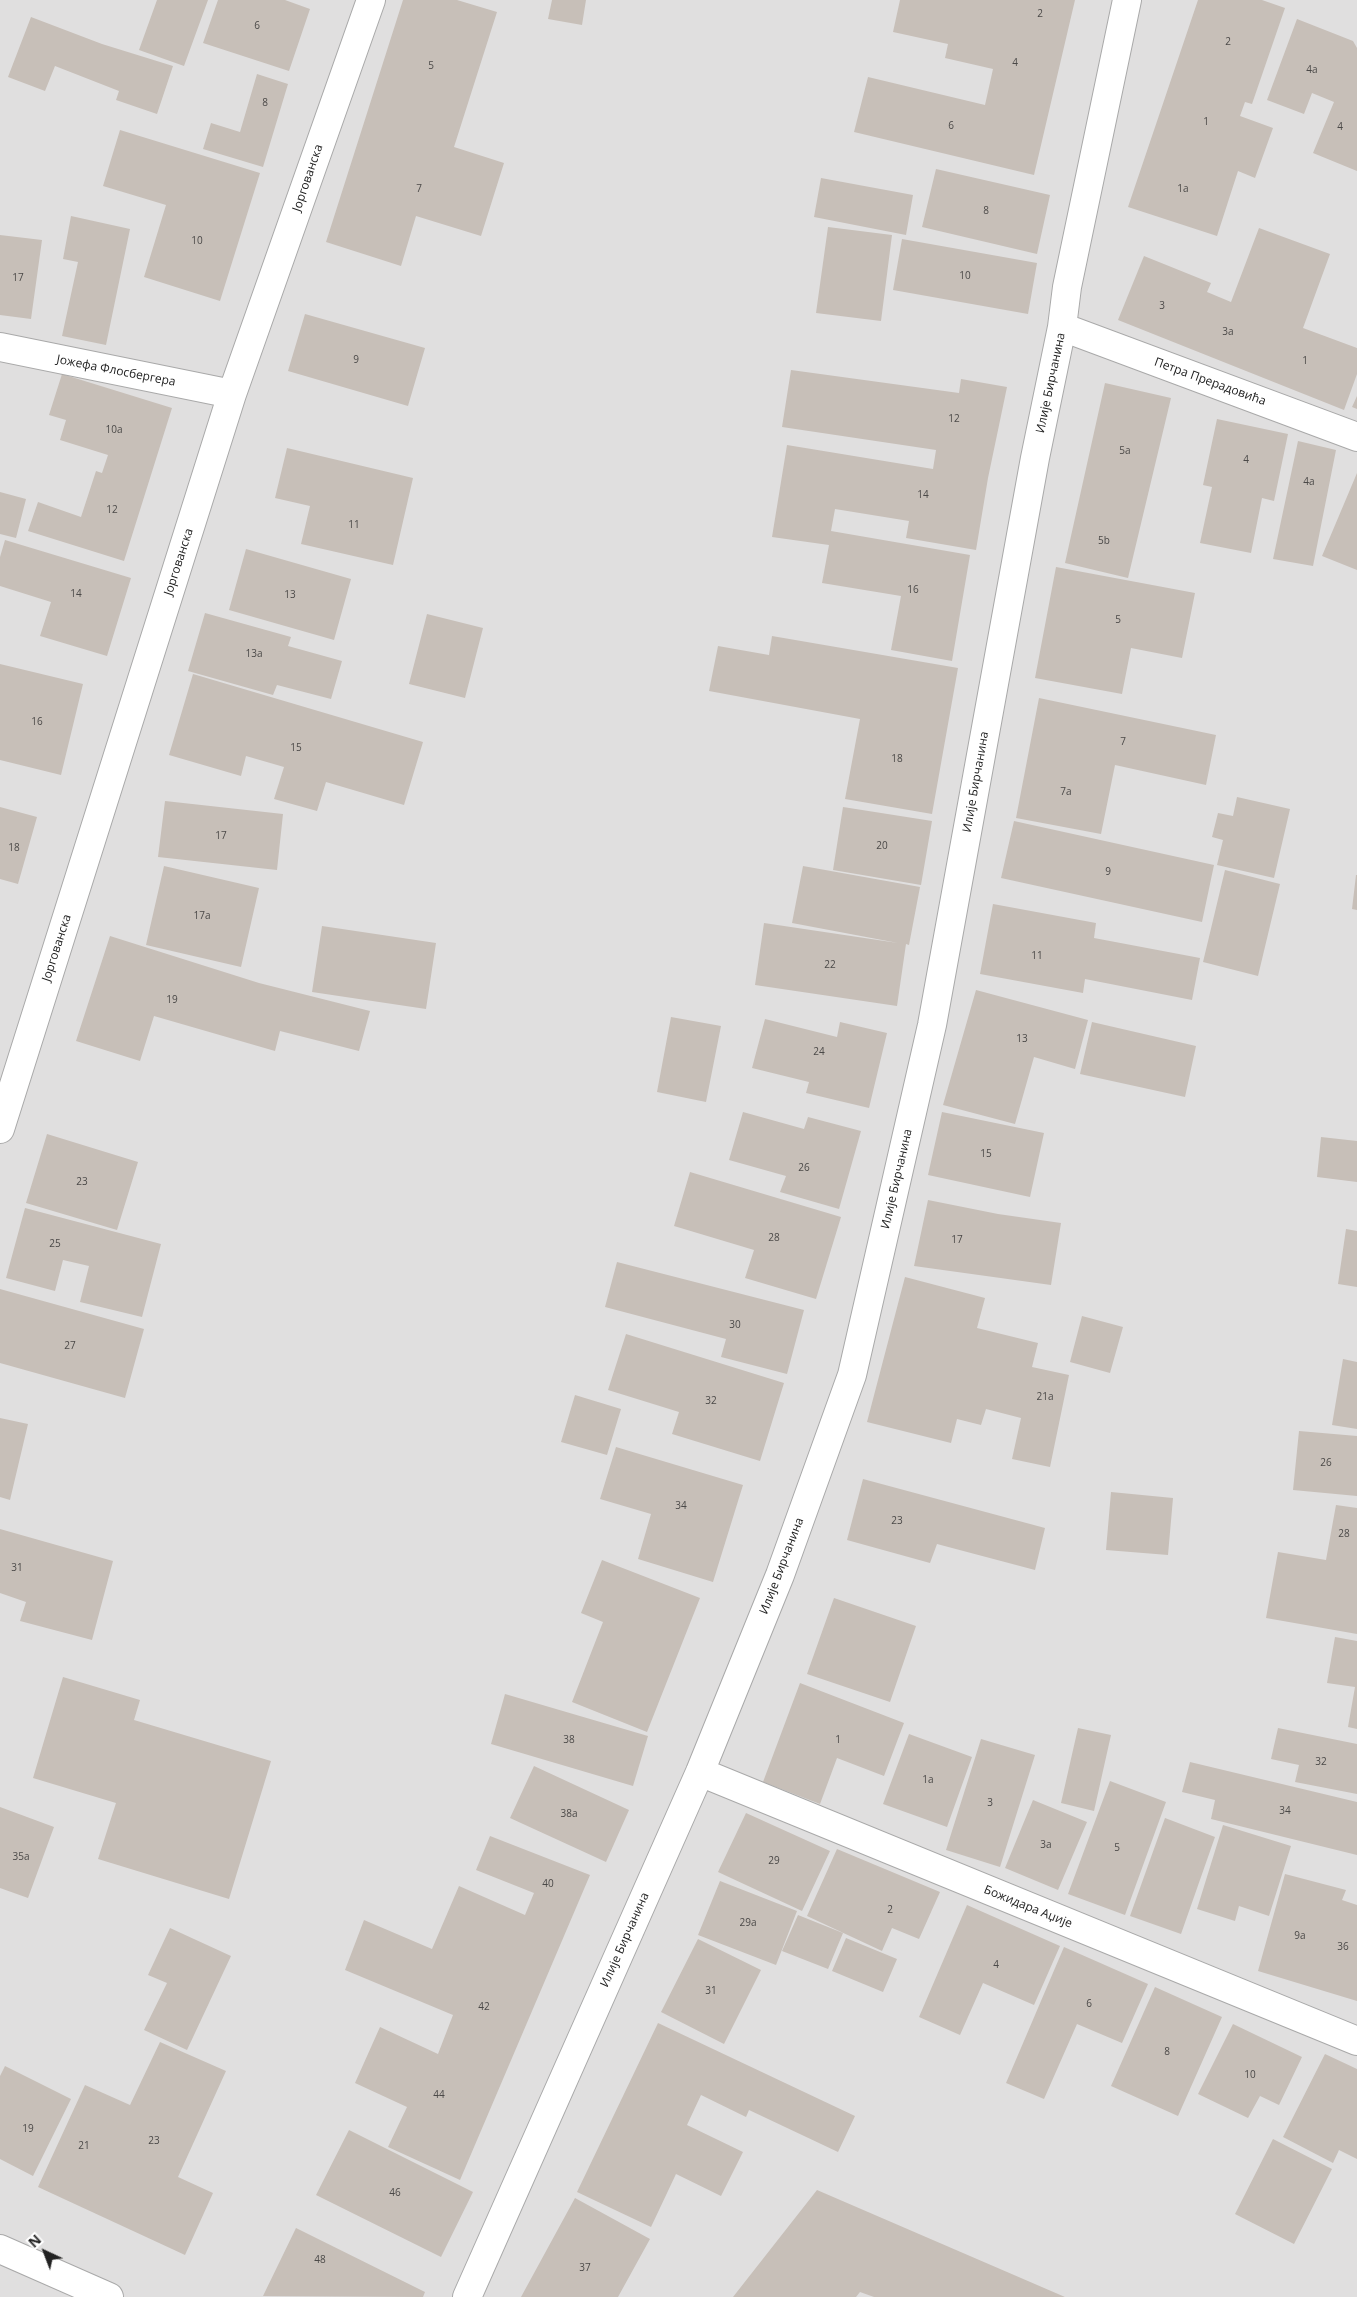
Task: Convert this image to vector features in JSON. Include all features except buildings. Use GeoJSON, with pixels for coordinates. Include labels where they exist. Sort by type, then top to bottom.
{"type":"FeatureCollection","features":[{"type":"Feature","properties":{"kind":"street","name":"Јоргованска"},"geometry":{"type":"LineString","coordinates":[[0,1129],[232,394],[370,0]]}},
{"type":"Feature","properties":{"kind":"street","name":"Илије Бирчанина"},"geometry":{"type":"LineString","coordinates":[[467,2297],[700,1772],[780,1575],[852,1375],[932,1025],[1035,458],[1062,327],[1067,287],[1127,0]]}},
{"type":"Feature","properties":{"kind":"street","name":"Петра Прерадовића"},"geometry":{"type":"LineString","coordinates":[[1062,327],[1357,436]]}},
{"type":"Feature","properties":{"kind":"street","name":"Јожефа Флосбергера"},"geometry":{"type":"LineString","coordinates":[[0,347],[232,394]]}},
{"type":"Feature","properties":{"kind":"street","name":"Божидара Аџије"},"geometry":{"type":"LineString","coordinates":[[700,1772],[1357,2042]]}},
{"type":"Feature","properties":{"kind":"street"},"geometry":{"type":"LineString","coordinates":[[0,2249],[109,2297]]}},
{"type":"Feature","properties":{"kind":"shaded area"},"geometry":{"type":"Polygon","coordinates":[[[0,0],[1357,0],[1357,2297],[0,2297],[0,0]]]}}]}
